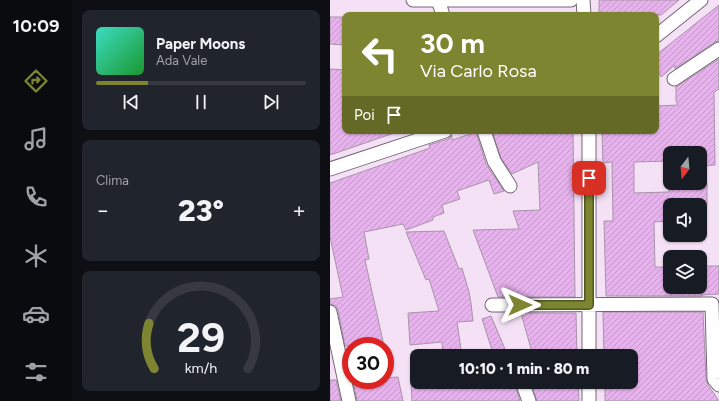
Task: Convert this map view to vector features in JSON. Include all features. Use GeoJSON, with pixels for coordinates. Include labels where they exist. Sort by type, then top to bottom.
{"type":"FeatureCollection","features":[{"type":"Feature","properties":{"kind":"street"},"geometry":{"type":"LineString","coordinates":[[413,0],[571,0]]}},
{"type":"Feature","properties":{"kind":"street"},"geometry":{"type":"LineString","coordinates":[[438,0],[443,12]]}},
{"type":"Feature","properties":{"kind":"street"},"geometry":{"type":"LineString","coordinates":[[583,0],[584,12]]}},
{"type":"Feature","properties":{"kind":"street"},"geometry":{"type":"LineString","coordinates":[[659,34],[701,0]]}},
{"type":"Feature","properties":{"kind":"street"},"geometry":{"type":"LineString","coordinates":[[674,79],[719,49]]}},
{"type":"Feature","properties":{"kind":"street"},"geometry":{"type":"LineString","coordinates":[[330,169],[436,134]]}},
{"type":"Feature","properties":{"kind":"street"},"geometry":{"type":"LineString","coordinates":[[485,134],[494,160],[510,186]]}},
{"type":"Feature","properties":{"kind":"street"},"geometry":{"type":"LineString","coordinates":[[589,134],[589,349]]}},
{"type":"Feature","properties":{"kind":"street"},"geometry":{"type":"LineString","coordinates":[[492,305],[712,304],[714,379],[719,385]]}},
{"type":"Feature","properties":{"kind":"street"},"geometry":{"type":"LineString","coordinates":[[330,312],[349,401]]}},
{"type":"Feature","properties":{"kind":"street"},"geometry":{"type":"LineString","coordinates":[[525,389],[529,401]]}},
{"type":"Feature","properties":{"kind":"street"},"geometry":{"type":"LineString","coordinates":[[589,389],[589,401]]}},
{"type":"Feature","properties":{"kind":"building"},"geometry":{"type":"Polygon","coordinates":[[[599,0],[679,0],[661,15],[659,15],[659,12],[599,12],[599,0]]]}},
{"type":"Feature","properties":{"kind":"building"},"geometry":{"type":"Polygon","coordinates":[[[719,5],[719,41],[715,42],[675,69],[675,65],[661,77],[659,73],[659,53],[719,5]]]}},
{"type":"Feature","properties":{"kind":"building"},"geometry":{"type":"Polygon","coordinates":[[[330,17],[342,17],[342,45],[330,44],[330,17]]]}},
{"type":"Feature","properties":{"kind":"building"},"geometry":{"type":"Polygon","coordinates":[[[719,59],[719,89],[714,92],[715,165],[707,166],[707,146],[663,146],[663,161],[634,162],[634,193],[669,192],[669,190],[707,190],[707,198],[663,198],[663,221],[654,222],[655,267],[663,267],[663,294],[707,294],[707,266],[719,266],[719,294],[702,296],[606,296],[604,221],[613,221],[612,162],[603,163],[602,134],[659,134],[659,106],[678,105],[676,101],[676,87],[719,59]]]}},
{"type":"Feature","properties":{"kind":"building"},"geometry":{"type":"Polygon","coordinates":[[[330,69],[342,70],[342,134],[391,134],[330,155],[330,69]]]}},
{"type":"Feature","properties":{"kind":"building"},"geometry":{"type":"Polygon","coordinates":[[[470,134],[477,134],[486,164],[504,191],[494,194],[489,180],[457,191],[460,199],[442,205],[444,213],[433,217],[433,220],[406,230],[403,224],[364,232],[369,259],[365,260],[382,337],[343,337],[338,310],[336,306],[330,304],[330,299],[343,297],[330,237],[330,183],[430,148],[429,145],[448,139],[452,135],[452,140],[470,134]]]}},
{"type":"Feature","properties":{"kind":"building"},"geometry":{"type":"Polygon","coordinates":[[[493,134],[573,134],[575,297],[498,297],[473,230],[519,229],[513,211],[540,210],[538,162],[512,174],[501,158],[493,134]]]}},
{"type":"Feature","properties":{"kind":"building"},"geometry":{"type":"Polygon","coordinates":[[[444,231],[459,269],[462,268],[469,292],[473,321],[457,322],[461,349],[442,349],[442,342],[410,345],[408,313],[439,311],[429,279],[426,280],[406,232],[444,231]]]}},
{"type":"Feature","properties":{"kind":"building"},"geometry":{"type":"Polygon","coordinates":[[[603,312],[703,312],[706,379],[708,385],[719,401],[605,401],[605,389],[638,389],[638,349],[604,349],[603,312]]]}},
{"type":"Feature","properties":{"kind":"building"},"geometry":{"type":"Polygon","coordinates":[[[521,313],[576,313],[577,349],[531,349],[521,313]]]}},
{"type":"Feature","properties":{"kind":"building"},"geometry":{"type":"Polygon","coordinates":[[[491,316],[505,349],[492,349],[482,319],[491,316]]]}},
{"type":"Feature","properties":{"kind":"building"},"geometry":{"type":"Polygon","coordinates":[[[394,377],[398,377],[403,401],[357,401],[355,389],[394,389],[394,377]]]}},
{"type":"Feature","properties":{"kind":"building"},"geometry":{"type":"Polygon","coordinates":[[[330,380],[336,380],[341,401],[330,401],[330,380]]]}},
{"type":"Feature","properties":{"kind":"building"},"geometry":{"type":"Polygon","coordinates":[[[411,389],[516,389],[520,401],[412,401],[411,389]]]}},
{"type":"Feature","properties":{"kind":"building"},"geometry":{"type":"Polygon","coordinates":[[[533,389],[578,389],[579,401],[537,401],[533,389]]]}},
{"type":"Feature","properties":{"kind":"route"},"geometry":{"type":"LineString","coordinates":[[520,305],[589,305],[589,178]]}}]}
